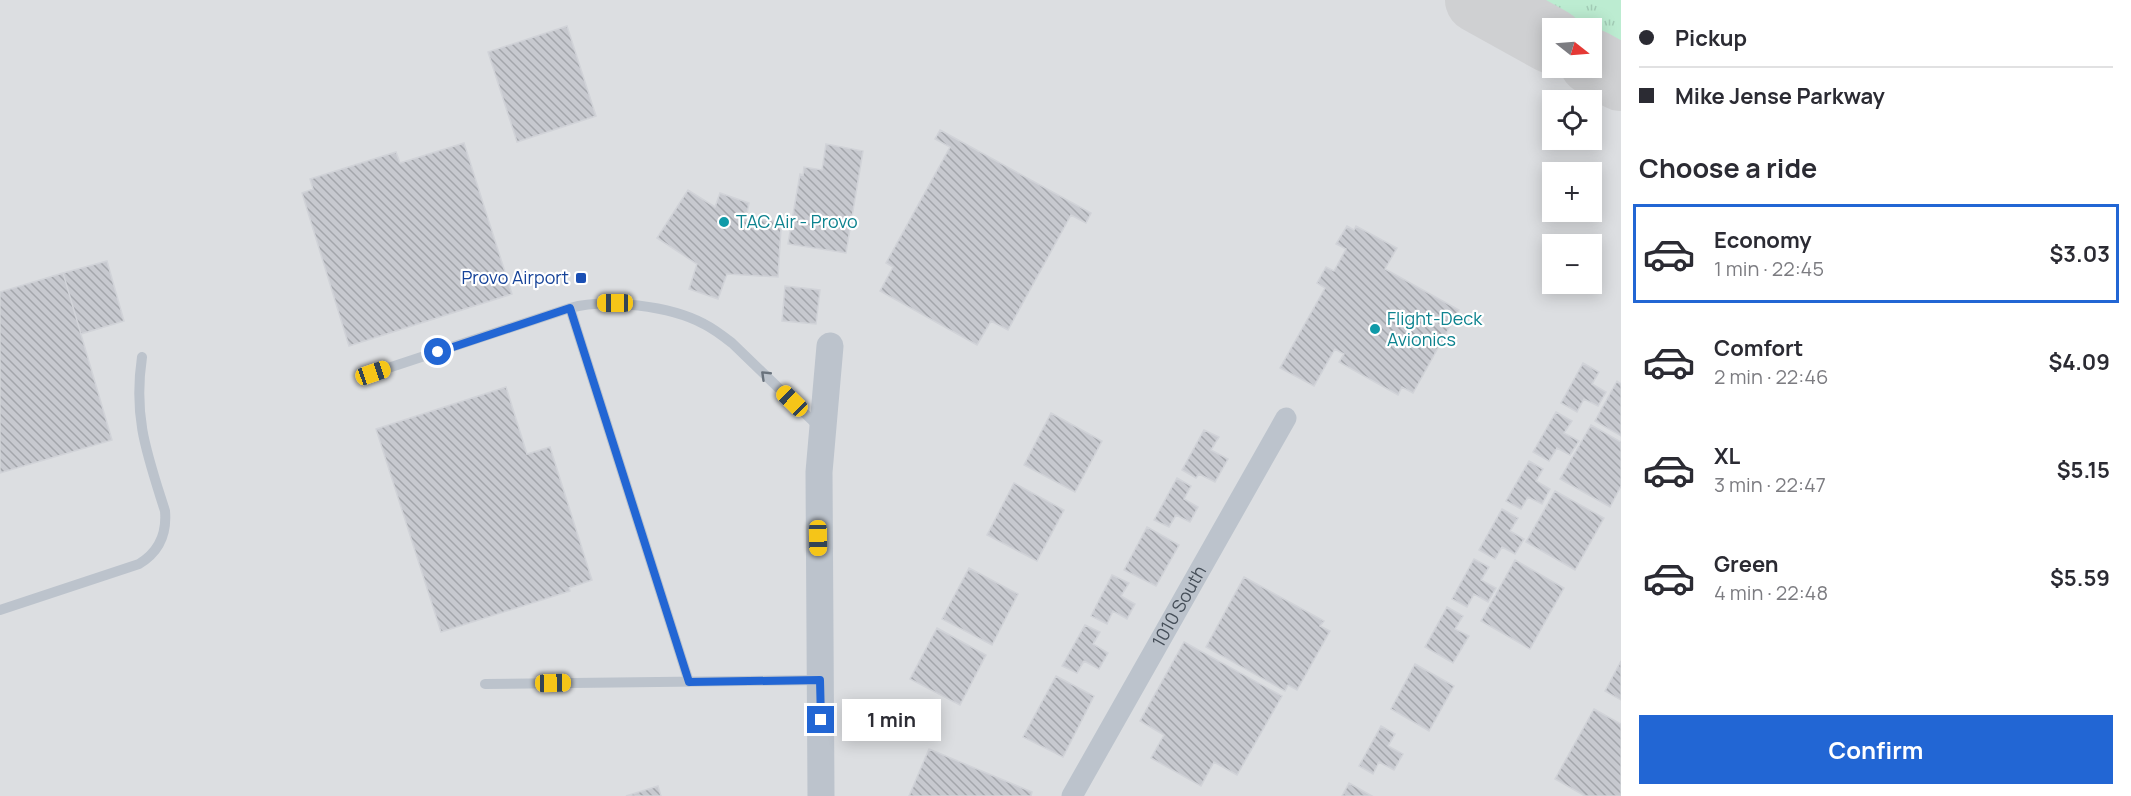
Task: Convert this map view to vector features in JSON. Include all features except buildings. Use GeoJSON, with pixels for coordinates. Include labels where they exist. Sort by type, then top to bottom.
{"type":"FeatureCollection","features":[{"type":"Feature","properties":{"kind":"street"},"geometry":{"type":"LineString","coordinates":[[821,796],[818,514],[822,430],[830,346]]}},
{"type":"Feature","properties":{"kind":"street","name":"1010 South"},"geometry":{"type":"LineString","coordinates":[[1072,796],[1286,418]]}},
{"type":"Feature","properties":{"kind":"lane"},"geometry":{"type":"LineString","coordinates":[[373,373],[570,308],[589,304],[615,303],[675,314],[704,323],[732,343],[822,430]]}},
{"type":"Feature","properties":{"kind":"lane"},"geometry":{"type":"LineString","coordinates":[[570,308],[689,682]]}},
{"type":"Feature","properties":{"kind":"lane"},"geometry":{"type":"LineString","coordinates":[[0,610],[139,564],[160,544],[166,522],[165,511],[142,437],[138,394],[142,357]]}},
{"type":"Feature","properties":{"kind":"lane"},"geometry":{"type":"LineString","coordinates":[[485,684],[820,680]]}},
{"type":"Feature","properties":{"kind":"shaded area"},"geometry":{"type":"Polygon","coordinates":[[[0,0],[1621,0],[1621,796],[0,796],[0,0]]]}},
{"type":"Feature","properties":{"kind":"green space"},"geometry":{"type":"Polygon","coordinates":[[[1540,0],[1621,0],[1621,45],[1602,34],[1602,18],[1572,18],[1540,0]]]}},
{"type":"Feature","properties":{"kind":"taxiway"},"geometry":{"type":"LineString","coordinates":[[1478,0],[1542,35]]}},
{"type":"Feature","properties":{"kind":"taxiway"},"geometry":{"type":"LineString","coordinates":[[1602,68],[1621,78]]}},
{"type":"Feature","properties":{"kind":"place","name":"TAC Air - Provo"},"geometry":{"type":"Point","coordinates":[724,222]}},
{"type":"Feature","properties":{"kind":"place","name":"Provo Airport"},"geometry":{"type":"Point","coordinates":[581,278]}},
{"type":"Feature","properties":{"kind":"place","name":"Flight-Deck Avionics"},"geometry":{"type":"Point","coordinates":[1375,329]}},
{"type":"Feature","properties":{"kind":"route"},"geometry":{"type":"LineString","coordinates":[[438,352],[570,308],[689,682],[820,680],[821,720]]}}]}
